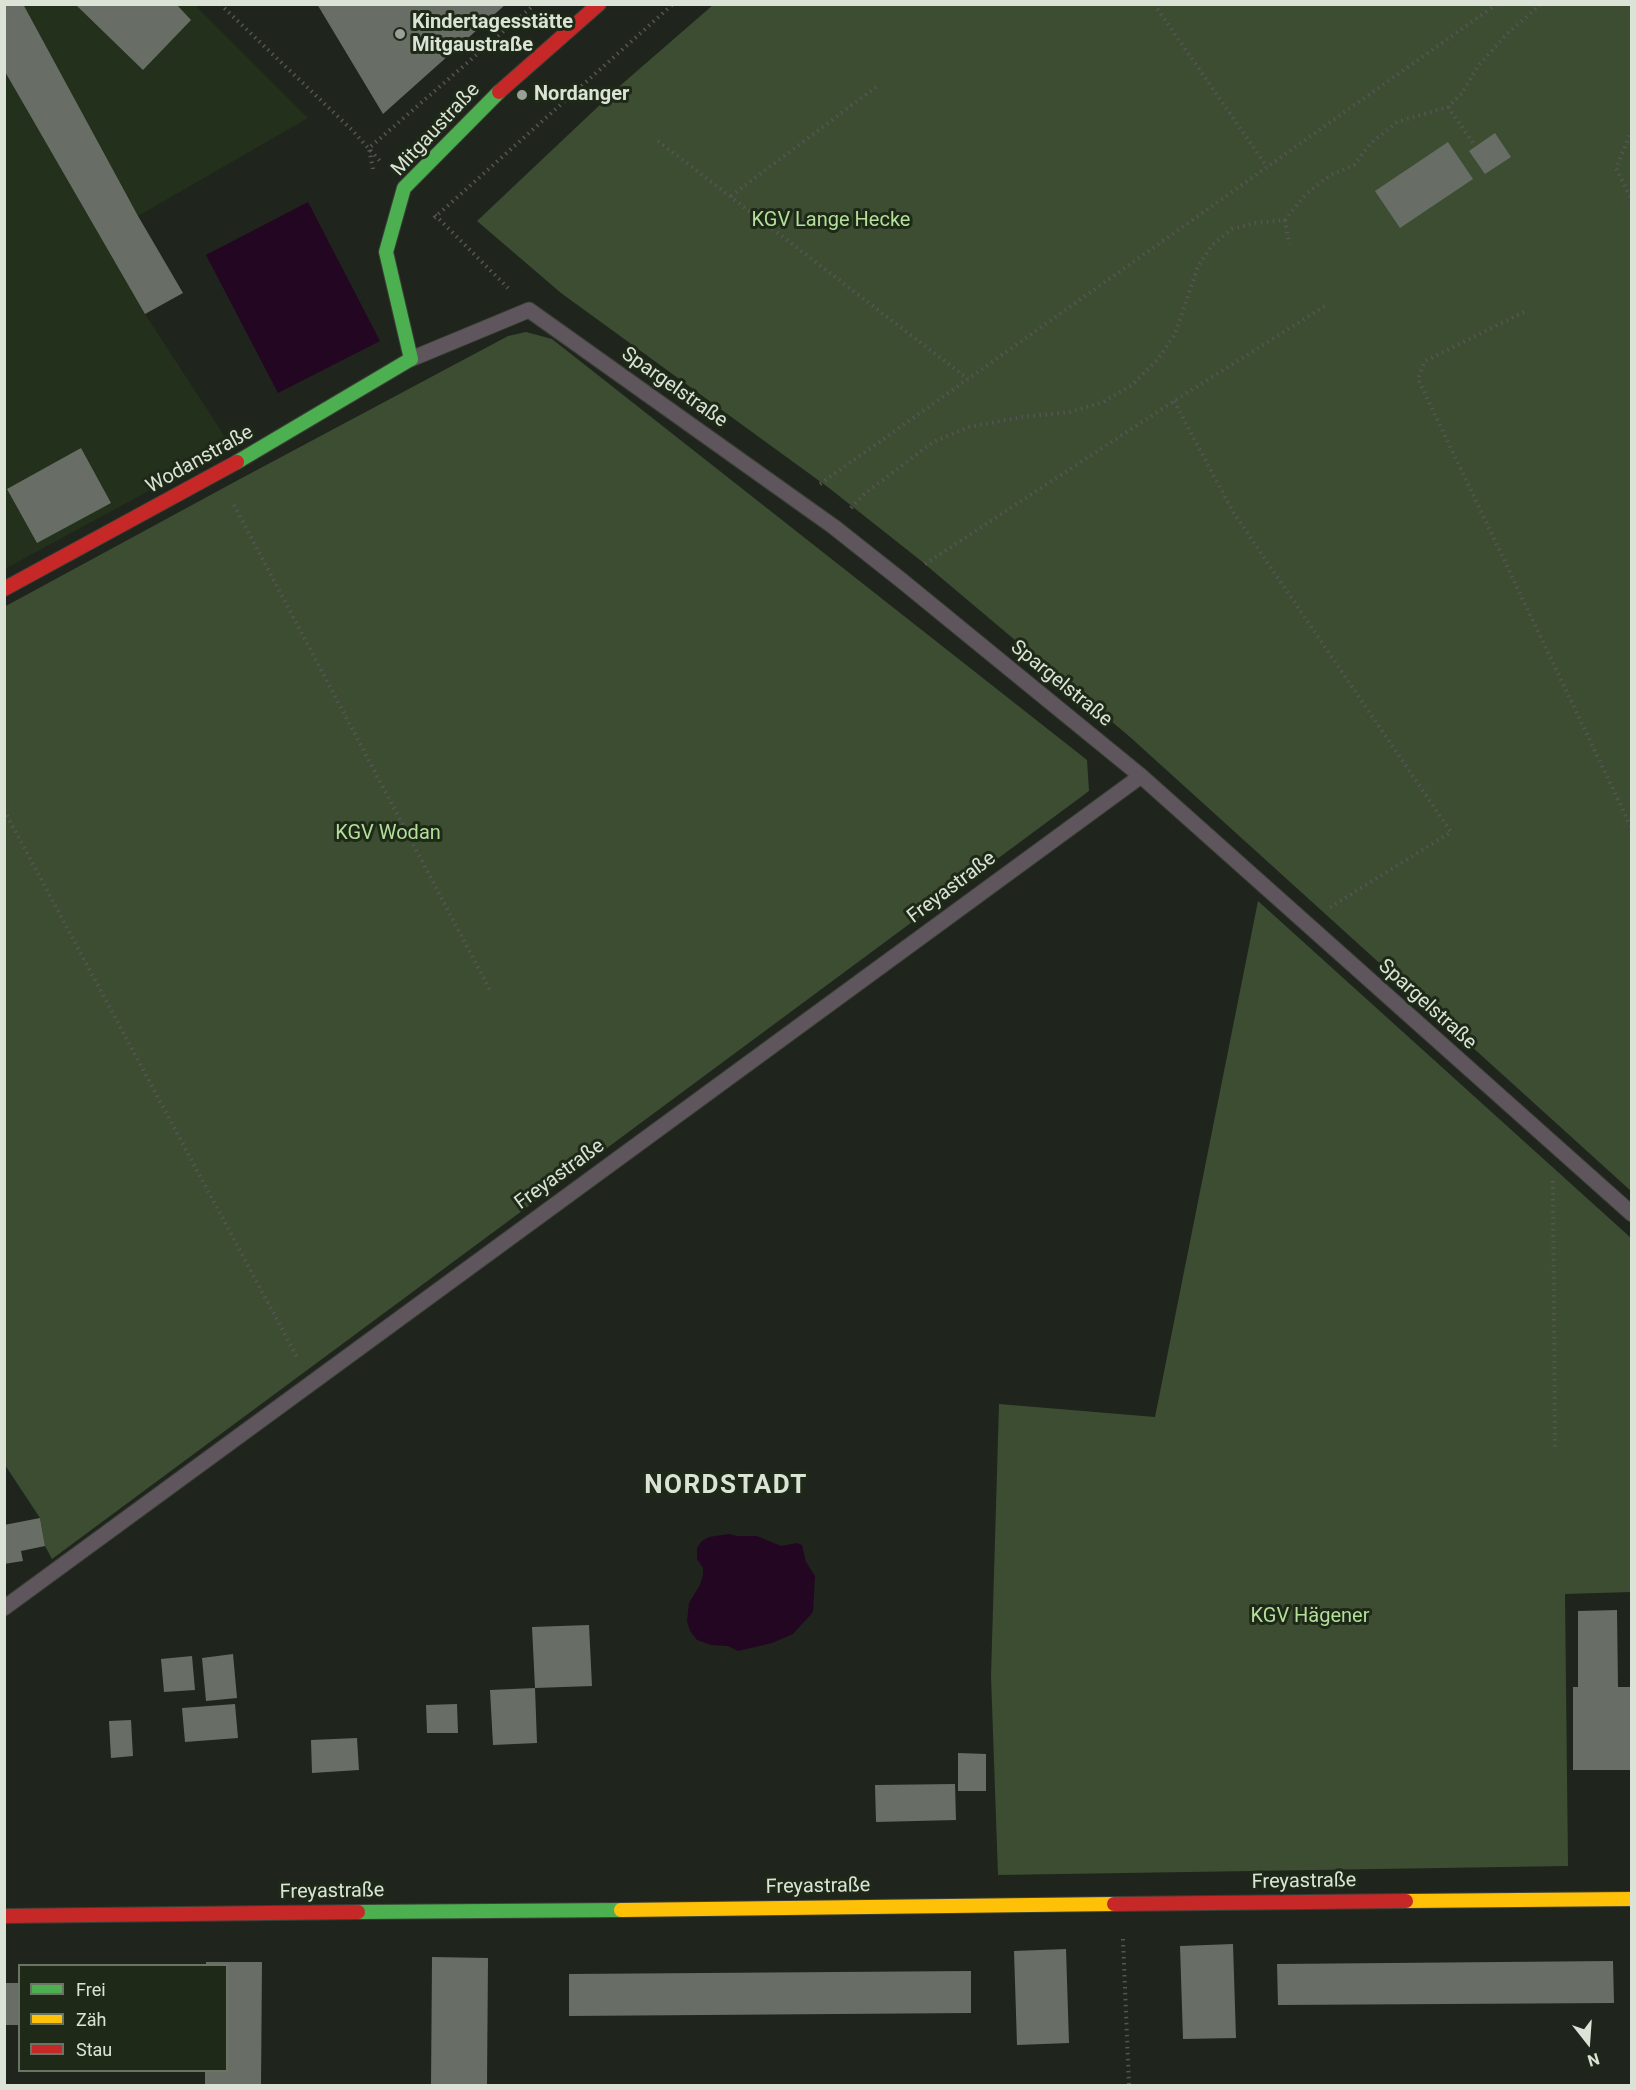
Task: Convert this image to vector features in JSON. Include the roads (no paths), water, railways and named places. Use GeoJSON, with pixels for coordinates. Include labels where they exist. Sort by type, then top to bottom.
{"type":"FeatureCollection","features":[{"type":"Feature","properties":{"kind":"street","name":"Mitgaustraße"},"geometry":{"type":"LineString","coordinates":[[411,359],[386,252],[404,188],[505,86],[599,4]]}},
{"type":"Feature","properties":{"kind":"street","name":"Wodanstraße"},"geometry":{"type":"LineString","coordinates":[[4,589],[218,474],[411,359]]}},
{"type":"Feature","properties":{"kind":"street","name":"Freyastraße"},"geometry":{"type":"LineString","coordinates":[[4,1917],[1632,1899]]}},
{"type":"Feature","properties":{"kind":"lane","name":"Spargelstraße"},"geometry":{"type":"LineString","coordinates":[[411,359],[529,310],[834,527],[901,579],[1141,776],[1632,1214]]}},
{"type":"Feature","properties":{"kind":"lane","name":"Freyastraße"},"geometry":{"type":"LineString","coordinates":[[4,1608],[1141,776]]}},
{"type":"Feature","properties":{"kind":"place","name":"Kindertagesstätte Mitgaustraße"},"geometry":{"type":"Point","coordinates":[400,34]}},
{"type":"Feature","properties":{"kind":"place","name":"Nordanger"},"geometry":{"type":"Point","coordinates":[522,95]}},
{"type":"Feature","properties":{"kind":"district","name":"NORDSTADT"},"geometry":{"type":"Point","coordinates":[726,1486]}},
{"type":"Feature","properties":{"kind":"park label","name":"KGV Lange Hecke"},"geometry":{"type":"Point","coordinates":[831,221]}},
{"type":"Feature","properties":{"kind":"park label","name":"KGV Wodan"},"geometry":{"type":"Point","coordinates":[388,834]}},
{"type":"Feature","properties":{"kind":"park label","name":"KGV Hägener"},"geometry":{"type":"Point","coordinates":[1310,1617]}}]}
